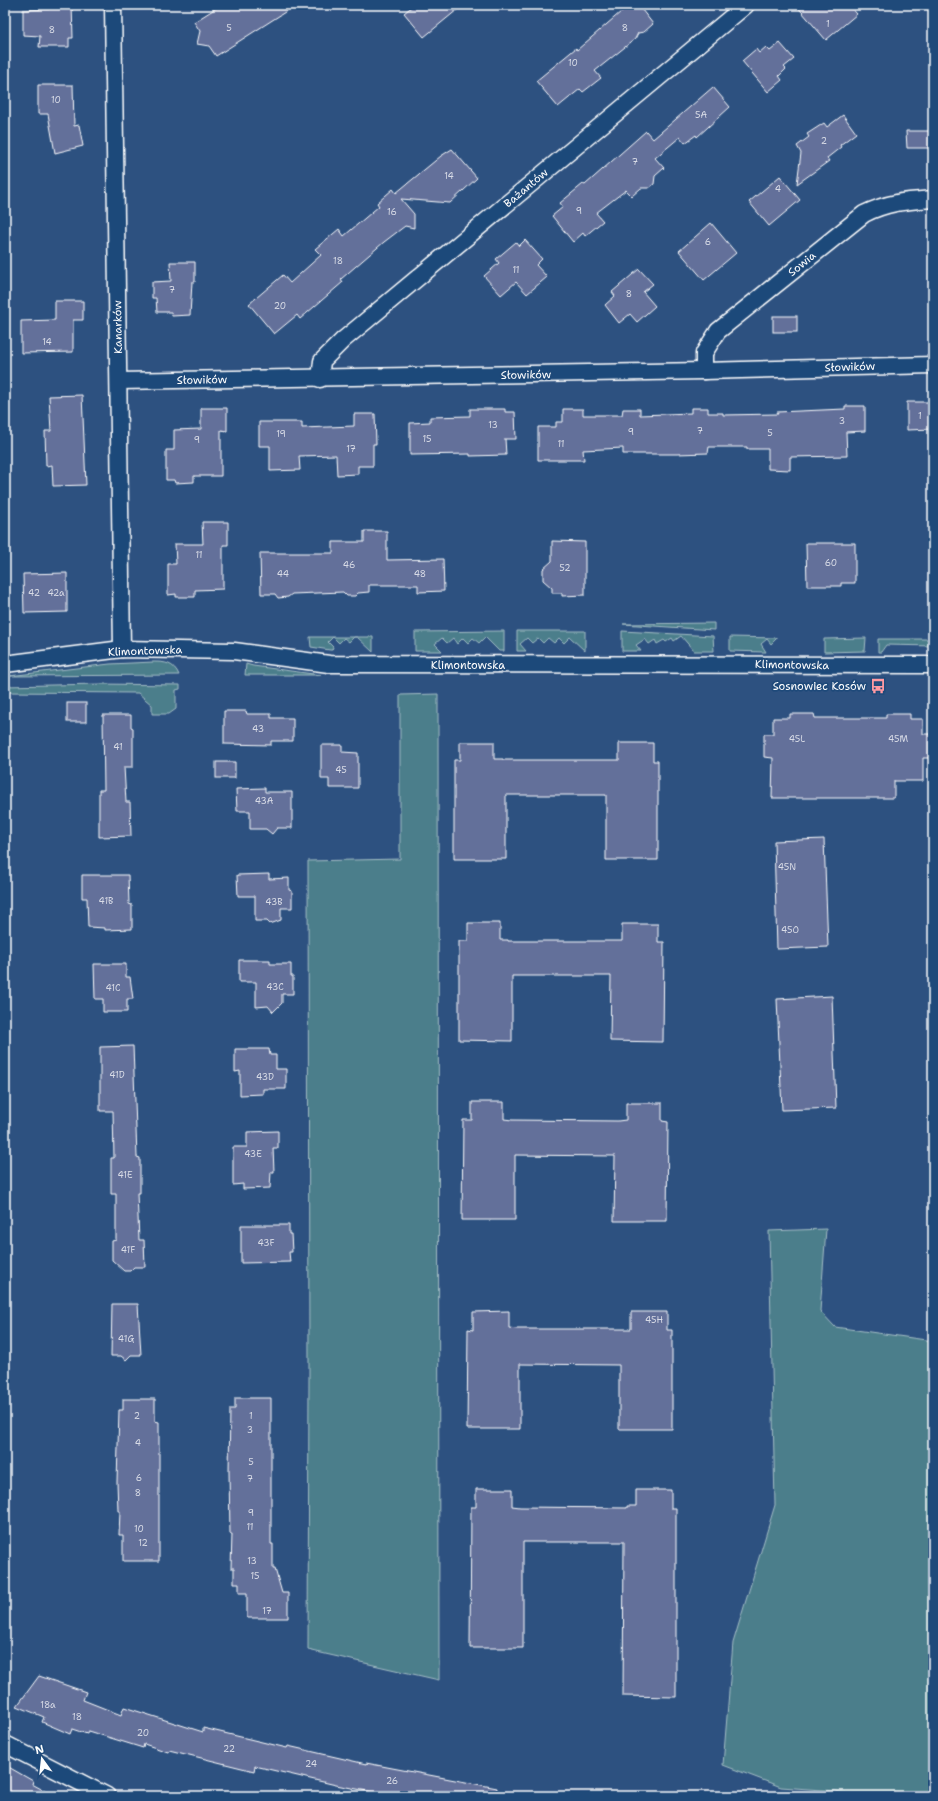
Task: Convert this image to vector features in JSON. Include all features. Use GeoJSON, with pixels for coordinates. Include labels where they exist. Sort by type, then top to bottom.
{"type":"FeatureCollection","features":[{"type":"Feature","properties":{"kind":"street","name":"Kanarków"},"geometry":{"type":"LineString","coordinates":[[113,5],[122,649]]}},
{"type":"Feature","properties":{"kind":"street","name":"Bażantów"},"geometry":{"type":"LineString","coordinates":[[320,379],[322,361],[343,340],[746,5]]}},
{"type":"Feature","properties":{"kind":"street","name":"Sowia"},"geometry":{"type":"LineString","coordinates":[[704,372],[704,353],[718,331],[864,214],[898,201],[933,199]]}},
{"type":"Feature","properties":{"kind":"street","name":"Słowików"},"geometry":{"type":"LineString","coordinates":[[119,381],[704,372],[933,365]]}},
{"type":"Feature","properties":{"kind":"street","name":"Klimontowska"},"geometry":{"type":"LineString","coordinates":[[5,664],[122,649],[234,651],[328,664],[933,665]]}},
{"type":"Feature","properties":{"kind":"street"},"geometry":{"type":"LineString","coordinates":[[5,1744],[107,1796]]}},
{"type":"Feature","properties":{"kind":"green space"},"geometry":{"type":"Polygon","coordinates":[[[714,623],[714,630],[623,624],[714,623]]]}},
{"type":"Feature","properties":{"kind":"green space"},"geometry":{"type":"Polygon","coordinates":[[[504,631],[504,651],[499,651],[485,637],[479,643],[473,638],[468,643],[463,638],[457,644],[453,638],[447,643],[442,638],[435,644],[442,651],[415,651],[415,632],[504,631]]]}},
{"type":"Feature","properties":{"kind":"green space"},"geometry":{"type":"Polygon","coordinates":[[[517,631],[585,631],[585,651],[570,637],[564,643],[559,638],[554,643],[548,638],[543,643],[538,638],[532,643],[527,638],[520,644],[526,651],[517,651],[517,631]]]}},
{"type":"Feature","properties":{"kind":"green space"},"geometry":{"type":"Polygon","coordinates":[[[622,631],[713,636],[714,651],[694,651],[681,636],[674,641],[672,638],[666,642],[664,640],[657,644],[655,640],[649,644],[645,639],[636,645],[641,651],[622,651],[622,631]]]}},
{"type":"Feature","properties":{"kind":"green space"},"geometry":{"type":"Polygon","coordinates":[[[310,637],[333,637],[328,642],[333,647],[332,650],[311,647],[310,637]]]}},
{"type":"Feature","properties":{"kind":"green space"},"geometry":{"type":"Polygon","coordinates":[[[333,637],[354,637],[349,642],[344,638],[339,643],[333,637]]]}},
{"type":"Feature","properties":{"kind":"green space"},"geometry":{"type":"Polygon","coordinates":[[[357,637],[373,637],[373,652],[357,637]]]}},
{"type":"Feature","properties":{"kind":"green space"},"geometry":{"type":"Polygon","coordinates":[[[730,637],[777,638],[771,644],[767,639],[761,644],[766,652],[764,652],[730,651],[730,637]]]}},
{"type":"Feature","properties":{"kind":"green space"},"geometry":{"type":"Polygon","coordinates":[[[866,638],[865,651],[824,652],[824,639],[866,638]]]}},
{"type":"Feature","properties":{"kind":"green space"},"geometry":{"type":"Polygon","coordinates":[[[878,639],[933,639],[933,646],[886,645],[881,652],[878,652],[878,639]]]}},
{"type":"Feature","properties":{"kind":"green space"},"geometry":{"type":"Polygon","coordinates":[[[154,662],[169,664],[175,668],[179,675],[9,676],[110,664],[154,662]]]}},
{"type":"Feature","properties":{"kind":"green space"},"geometry":{"type":"Polygon","coordinates":[[[246,664],[253,666],[321,675],[245,675],[246,664]]]}},
{"type":"Feature","properties":{"kind":"green space"},"geometry":{"type":"Polygon","coordinates":[[[100,684],[180,685],[180,689],[176,690],[176,709],[169,714],[152,714],[152,705],[138,693],[5,692],[5,686],[100,684]]]}},
{"type":"Feature","properties":{"kind":"green space"},"geometry":{"type":"Polygon","coordinates":[[[438,694],[439,1680],[308,1650],[308,861],[400,859],[400,695],[438,694]]]}},
{"type":"Feature","properties":{"kind":"green space"},"geometry":{"type":"Polygon","coordinates":[[[826,1229],[820,1311],[835,1327],[933,1341],[933,1796],[856,1796],[836,1791],[781,1787],[723,1765],[733,1643],[775,1505],[769,1231],[826,1229]]]}},
{"type":"Feature","properties":{"kind":"building"},"geometry":{"type":"Polygon","coordinates":[[[49,5],[72,5],[73,38],[69,38],[69,47],[39,47],[40,36],[23,35],[23,10],[49,9],[49,5]]]}},
{"type":"Feature","properties":{"kind":"building"},"geometry":{"type":"Polygon","coordinates":[[[221,5],[296,5],[216,56],[209,46],[197,44],[200,31],[194,22],[221,5]]]}},
{"type":"Feature","properties":{"kind":"building"},"geometry":{"type":"Polygon","coordinates":[[[414,5],[463,5],[424,37],[404,13],[414,5]]]}},
{"type":"Feature","properties":{"kind":"building"},"geometry":{"type":"Polygon","coordinates":[[[629,5],[638,5],[653,24],[644,32],[638,33],[635,39],[595,71],[601,78],[583,92],[580,89],[558,107],[536,81],[576,48],[577,50],[629,5]]]}},
{"type":"Feature","properties":{"kind":"building"},"geometry":{"type":"Polygon","coordinates":[[[796,5],[849,5],[857,14],[826,40],[796,5]]]}},
{"type":"Feature","properties":{"kind":"building"},"geometry":{"type":"Polygon","coordinates":[[[780,43],[794,59],[784,67],[786,69],[779,76],[782,80],[768,92],[742,61],[756,49],[759,53],[766,47],[770,51],[780,43]]]}},
{"type":"Feature","properties":{"kind":"building"},"geometry":{"type":"Polygon","coordinates":[[[38,85],[73,85],[74,126],[79,125],[83,146],[55,153],[48,114],[38,114],[38,85]]]}},
{"type":"Feature","properties":{"kind":"building"},"geometry":{"type":"Polygon","coordinates":[[[713,87],[730,107],[697,137],[696,135],[685,143],[680,137],[655,158],[664,168],[655,176],[654,184],[649,188],[641,188],[632,196],[626,190],[596,213],[603,221],[585,236],[583,233],[573,242],[552,216],[563,207],[560,203],[583,184],[585,185],[646,131],[653,139],[713,87]]]}},
{"type":"Feature","properties":{"kind":"building"},"geometry":{"type":"Polygon","coordinates":[[[843,115],[856,133],[840,145],[841,147],[827,158],[829,161],[797,184],[801,153],[797,146],[809,137],[807,134],[824,123],[827,127],[843,115]]]}},
{"type":"Feature","properties":{"kind":"building"},"geometry":{"type":"Polygon","coordinates":[[[906,131],[933,131],[933,148],[907,148],[906,131]]]}},
{"type":"Feature","properties":{"kind":"building"},"geometry":{"type":"Polygon","coordinates":[[[452,149],[477,178],[450,203],[401,199],[414,214],[414,228],[405,226],[341,279],[343,282],[300,319],[297,315],[274,334],[249,304],[283,275],[290,283],[321,255],[315,249],[339,229],[344,236],[379,206],[377,203],[393,189],[396,193],[441,156],[452,149]]]}},
{"type":"Feature","properties":{"kind":"building"},"geometry":{"type":"Polygon","coordinates":[[[780,176],[800,200],[769,226],[749,202],[780,176]]]}},
{"type":"Feature","properties":{"kind":"building"},"geometry":{"type":"Polygon","coordinates":[[[711,223],[736,253],[704,280],[679,251],[711,223]]]}},
{"type":"Feature","properties":{"kind":"building"},"geometry":{"type":"Polygon","coordinates":[[[525,240],[542,259],[536,265],[547,277],[527,294],[516,282],[501,295],[484,276],[499,263],[496,259],[516,242],[519,246],[525,240]]]}},
{"type":"Feature","properties":{"kind":"building"},"geometry":{"type":"Polygon","coordinates":[[[170,262],[195,262],[195,282],[192,282],[190,315],[172,316],[171,312],[157,312],[156,298],[152,298],[152,282],[171,281],[170,262]]]}},
{"type":"Feature","properties":{"kind":"building"},"geometry":{"type":"Polygon","coordinates":[[[639,269],[653,284],[643,292],[655,306],[637,322],[630,314],[619,323],[605,305],[615,296],[612,292],[639,269]]]}},
{"type":"Feature","properties":{"kind":"building"},"geometry":{"type":"Polygon","coordinates":[[[55,301],[83,301],[83,320],[73,320],[73,352],[21,353],[21,321],[55,320],[55,301]]]}},
{"type":"Feature","properties":{"kind":"building"},"geometry":{"type":"Polygon","coordinates":[[[773,316],[797,316],[797,332],[773,332],[773,316]]]}},
{"type":"Feature","properties":{"kind":"building"},"geometry":{"type":"Polygon","coordinates":[[[82,395],[86,485],[53,486],[52,465],[46,466],[45,431],[51,431],[49,396],[82,395]]]}},
{"type":"Feature","properties":{"kind":"building"},"geometry":{"type":"Polygon","coordinates":[[[907,402],[933,402],[933,429],[907,430],[907,402]]]}},
{"type":"Feature","properties":{"kind":"building"},"geometry":{"type":"Polygon","coordinates":[[[845,406],[865,406],[865,431],[846,432],[847,456],[790,457],[790,470],[768,469],[768,449],[747,449],[747,447],[709,447],[708,453],[677,454],[623,454],[623,448],[583,450],[584,460],[538,460],[538,427],[556,427],[556,422],[563,422],[563,409],[583,409],[583,415],[622,415],[623,409],[640,409],[640,415],[691,413],[691,408],[708,408],[708,413],[723,413],[723,415],[778,414],[777,412],[845,409],[845,406]]]}},
{"type":"Feature","properties":{"kind":"building"},"geometry":{"type":"Polygon","coordinates":[[[201,408],[227,408],[227,431],[221,430],[221,476],[194,476],[194,482],[175,483],[174,480],[166,480],[166,450],[174,450],[174,430],[201,429],[201,408]]]}},
{"type":"Feature","properties":{"kind":"building"},"geometry":{"type":"Polygon","coordinates":[[[470,409],[505,409],[505,412],[515,412],[516,439],[505,439],[506,455],[410,455],[410,423],[430,422],[430,417],[470,416],[470,409]]]}},
{"type":"Feature","properties":{"kind":"building"},"geometry":{"type":"Polygon","coordinates":[[[354,414],[375,414],[376,444],[373,444],[373,466],[358,466],[358,474],[337,475],[336,455],[299,456],[300,470],[270,471],[270,446],[259,446],[259,422],[302,422],[302,428],[354,426],[354,414]]]}},
{"type":"Feature","properties":{"kind":"building"},"geometry":{"type":"Polygon","coordinates":[[[202,522],[228,522],[228,545],[223,545],[223,589],[195,590],[195,597],[176,597],[176,594],[168,595],[168,564],[176,564],[175,544],[203,544],[202,522]]]}},
{"type":"Feature","properties":{"kind":"building"},"geometry":{"type":"Polygon","coordinates":[[[364,531],[387,531],[387,560],[443,559],[444,591],[418,592],[418,585],[369,585],[369,592],[358,593],[355,596],[347,596],[343,592],[292,594],[288,597],[278,598],[275,594],[261,594],[260,553],[333,553],[333,542],[364,542],[364,531]]]}},
{"type":"Feature","properties":{"kind":"building"},"geometry":{"type":"Polygon","coordinates":[[[552,541],[585,542],[585,595],[562,596],[562,593],[552,593],[552,588],[543,580],[543,569],[552,561],[552,541]]]}},
{"type":"Feature","properties":{"kind":"building"},"geometry":{"type":"Polygon","coordinates":[[[806,543],[855,543],[855,583],[841,583],[841,586],[807,586],[806,543]]]}},
{"type":"Feature","properties":{"kind":"building"},"geometry":{"type":"Polygon","coordinates":[[[67,573],[67,612],[24,613],[23,574],[67,573]]]}},
{"type":"Feature","properties":{"kind":"building"},"geometry":{"type":"Polygon","coordinates":[[[67,703],[86,703],[86,722],[67,722],[67,703]]]}},
{"type":"Feature","properties":{"kind":"building"},"geometry":{"type":"Polygon","coordinates":[[[224,711],[246,711],[247,714],[271,714],[271,718],[293,718],[293,741],[271,741],[271,745],[224,744],[224,711]]]}},
{"type":"Feature","properties":{"kind":"building"},"geometry":{"type":"Polygon","coordinates":[[[790,714],[814,714],[815,718],[886,718],[886,714],[910,714],[910,719],[923,719],[923,734],[933,734],[933,758],[923,758],[923,781],[894,781],[894,798],[772,798],[773,758],[764,757],[764,734],[773,734],[773,718],[790,718],[790,714]]]}},
{"type":"Feature","properties":{"kind":"building"},"geometry":{"type":"Polygon","coordinates":[[[103,715],[131,715],[131,727],[133,728],[133,767],[124,767],[126,802],[130,802],[131,836],[99,837],[99,790],[104,790],[103,715]]]}},
{"type":"Feature","properties":{"kind":"building"},"geometry":{"type":"Polygon","coordinates":[[[460,742],[494,742],[494,759],[503,760],[619,760],[619,743],[653,743],[653,761],[658,761],[658,860],[606,860],[606,795],[506,795],[506,859],[454,859],[454,760],[460,760],[460,742]]]}},
{"type":"Feature","properties":{"kind":"building"},"geometry":{"type":"Polygon","coordinates":[[[321,745],[342,745],[342,752],[358,753],[358,788],[329,788],[329,779],[321,779],[321,745]]]}},
{"type":"Feature","properties":{"kind":"building"},"geometry":{"type":"Polygon","coordinates":[[[216,762],[235,762],[235,778],[216,778],[216,762]]]}},
{"type":"Feature","properties":{"kind":"building"},"geometry":{"type":"Polygon","coordinates":[[[265,788],[265,792],[292,792],[292,828],[277,828],[272,834],[266,829],[250,829],[250,811],[237,811],[236,789],[265,788]]]}},
{"type":"Feature","properties":{"kind":"building"},"geometry":{"type":"Polygon","coordinates":[[[824,839],[828,947],[777,949],[774,841],[824,839]]]}},
{"type":"Feature","properties":{"kind":"building"},"geometry":{"type":"Polygon","coordinates":[[[269,874],[269,879],[289,878],[289,890],[292,891],[292,908],[281,908],[281,920],[270,924],[267,921],[255,921],[255,896],[238,896],[237,875],[269,874]]]}},
{"type":"Feature","properties":{"kind":"building"},"geometry":{"type":"Polygon","coordinates":[[[82,875],[128,875],[129,904],[132,905],[132,929],[105,930],[105,928],[88,927],[87,898],[82,898],[82,875]]]}},
{"type":"Feature","properties":{"kind":"building"},"geometry":{"type":"Polygon","coordinates":[[[468,923],[500,923],[500,940],[508,941],[622,941],[622,924],[658,924],[658,942],[664,942],[663,1042],[610,1041],[611,976],[512,976],[512,1041],[459,1040],[459,941],[468,941],[468,923]]]}},
{"type":"Feature","properties":{"kind":"building"},"geometry":{"type":"Polygon","coordinates":[[[239,960],[270,960],[270,964],[291,964],[293,994],[282,994],[282,1003],[273,1012],[268,1006],[256,1007],[256,982],[239,982],[239,960]]]}},
{"type":"Feature","properties":{"kind":"building"},"geometry":{"type":"Polygon","coordinates":[[[94,964],[126,964],[126,977],[130,977],[133,999],[127,999],[127,1012],[103,1012],[103,999],[95,999],[94,964]]]}},
{"type":"Feature","properties":{"kind":"building"},"geometry":{"type":"Polygon","coordinates":[[[832,996],[836,1108],[782,1110],[777,999],[832,996]]]}},
{"type":"Feature","properties":{"kind":"building"},"geometry":{"type":"Polygon","coordinates":[[[133,1046],[137,1157],[140,1158],[140,1193],[137,1193],[139,1240],[144,1240],[145,1267],[134,1267],[130,1271],[124,1271],[112,1260],[112,1241],[116,1240],[116,1194],[111,1194],[111,1158],[114,1158],[113,1111],[100,1111],[100,1047],[133,1046]]]}},
{"type":"Feature","properties":{"kind":"building"},"geometry":{"type":"Polygon","coordinates":[[[235,1049],[269,1049],[270,1055],[276,1055],[276,1069],[286,1069],[286,1089],[263,1089],[263,1094],[240,1095],[240,1071],[235,1072],[235,1049]]]}},
{"type":"Feature","properties":{"kind":"building"},"geometry":{"type":"Polygon","coordinates":[[[472,1102],[504,1102],[504,1119],[618,1121],[626,1120],[626,1103],[662,1103],[662,1121],[668,1122],[667,1221],[614,1221],[615,1156],[515,1155],[515,1220],[462,1220],[463,1120],[472,1120],[472,1102]]]}},
{"type":"Feature","properties":{"kind":"building"},"geometry":{"type":"Polygon","coordinates":[[[278,1131],[278,1148],[273,1148],[274,1172],[271,1172],[270,1188],[243,1189],[243,1184],[233,1185],[233,1147],[247,1147],[247,1132],[278,1131]]]}},
{"type":"Feature","properties":{"kind":"building"},"geometry":{"type":"Polygon","coordinates":[[[241,1225],[289,1225],[292,1252],[289,1252],[290,1262],[241,1263],[241,1225]]]}},
{"type":"Feature","properties":{"kind":"building"},"geometry":{"type":"Polygon","coordinates":[[[112,1304],[138,1304],[141,1355],[131,1355],[126,1360],[121,1356],[111,1356],[112,1304]]]}},
{"type":"Feature","properties":{"kind":"building"},"geometry":{"type":"Polygon","coordinates":[[[509,1311],[509,1328],[517,1329],[631,1329],[631,1312],[667,1312],[667,1330],[672,1330],[672,1429],[619,1429],[619,1365],[520,1364],[520,1429],[467,1429],[468,1329],[473,1330],[473,1312],[509,1311]]]}},
{"type":"Feature","properties":{"kind":"building"},"geometry":{"type":"Polygon","coordinates":[[[235,1398],[271,1398],[271,1544],[273,1544],[273,1569],[275,1569],[282,1593],[288,1593],[288,1618],[247,1618],[247,1593],[239,1593],[239,1583],[234,1583],[234,1568],[231,1568],[232,1534],[230,1534],[229,1471],[230,1409],[235,1409],[235,1398]]]}},
{"type":"Feature","properties":{"kind":"building"},"geometry":{"type":"Polygon","coordinates":[[[123,1399],[155,1399],[155,1421],[159,1422],[159,1561],[123,1561],[123,1535],[119,1535],[120,1511],[118,1511],[117,1482],[119,1410],[123,1410],[123,1399]]]}},
{"type":"Feature","properties":{"kind":"building"},"geometry":{"type":"Polygon","coordinates":[[[476,1489],[512,1489],[512,1506],[627,1508],[627,1506],[636,1506],[636,1490],[671,1490],[671,1508],[676,1508],[676,1697],[623,1696],[624,1542],[523,1542],[523,1648],[470,1648],[471,1507],[476,1507],[476,1489]]]}},
{"type":"Feature","properties":{"kind":"building"},"geometry":{"type":"Polygon","coordinates":[[[39,1676],[86,1692],[83,1700],[121,1715],[124,1707],[203,1732],[203,1728],[287,1748],[288,1746],[366,1764],[497,1788],[496,1796],[393,1796],[336,1785],[255,1766],[254,1771],[169,1750],[168,1752],[144,1744],[143,1748],[88,1731],[87,1734],[72,1729],[70,1734],[42,1722],[44,1717],[17,1706],[39,1676]]]}},
{"type":"Feature","properties":{"kind":"building"},"geometry":{"type":"Polygon","coordinates":[[[5,1765],[33,1781],[32,1784],[54,1796],[5,1796],[5,1765]]]}},
{"type":"Feature","properties":{"kind":"place","name":"Sosnowiec Kosów"},"geometry":{"type":"Point","coordinates":[878,686]}}]}
